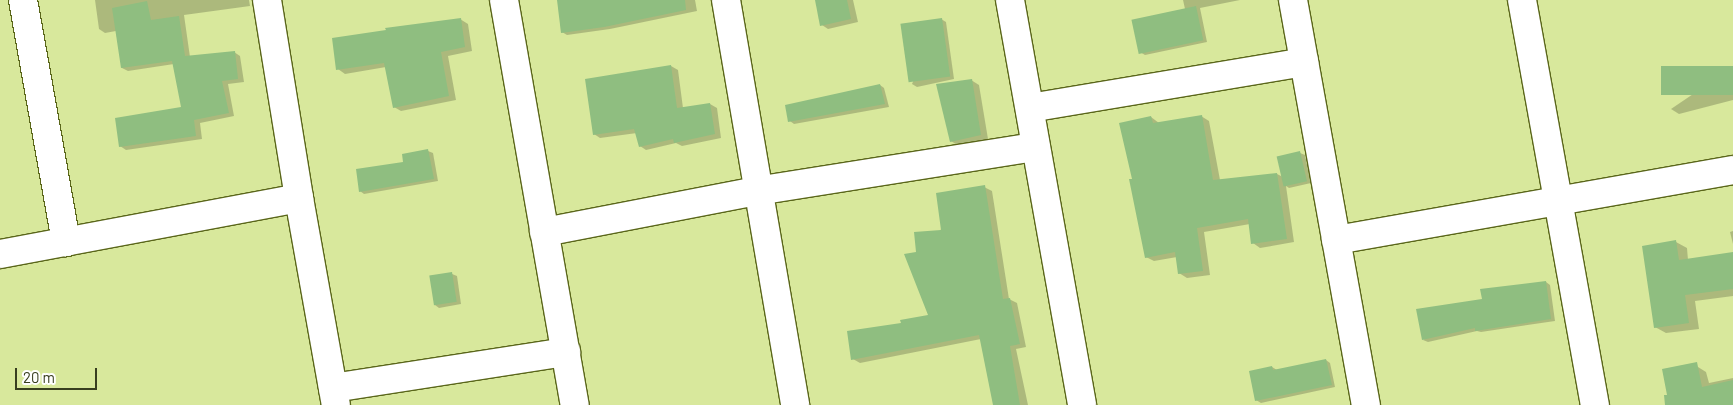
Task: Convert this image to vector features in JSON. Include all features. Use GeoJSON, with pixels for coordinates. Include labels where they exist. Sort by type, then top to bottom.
{"type":"FeatureCollection","features":[{"type":"Feature","properties":{"kind":"street"},"geometry":{"type":"LineString","coordinates":[[23,0],[66,242]]}},
{"type":"Feature","properties":{"kind":"street"},"geometry":{"type":"LineString","coordinates":[[267,0],[299,198],[335,397],[566,352]]}},
{"type":"Feature","properties":{"kind":"street"},"geometry":{"type":"LineString","coordinates":[[504,0],[575,405]]}},
{"type":"Feature","properties":{"kind":"street"},"geometry":{"type":"LineString","coordinates":[[726,0],[757,191],[795,405]]}},
{"type":"Feature","properties":{"kind":"street"},"geometry":{"type":"LineString","coordinates":[[1010,0],[1082,405]]}},
{"type":"Feature","properties":{"kind":"street"},"geometry":{"type":"LineString","coordinates":[[1293,0],[1366,405]]}},
{"type":"Feature","properties":{"kind":"street"},"geometry":{"type":"LineString","coordinates":[[1522,0],[1595,405]]}},
{"type":"Feature","properties":{"kind":"street"},"geometry":{"type":"LineString","coordinates":[[1030,108],[1304,62]]}},
{"type":"Feature","properties":{"kind":"street"},"geometry":{"type":"LineString","coordinates":[[544,232],[757,191],[1036,147]]}},
{"type":"Feature","properties":{"kind":"street"},"geometry":{"type":"LineString","coordinates":[[1336,240],[1733,170]]}},
{"type":"Feature","properties":{"kind":"street"},"geometry":{"type":"LineString","coordinates":[[0,254],[299,198]]}},
{"type":"Feature","properties":{"kind":"building"},"geometry":{"type":"Polygon","coordinates":[[[557,0],[685,0],[686,10],[604,27],[561,33],[557,0]]]}},
{"type":"Feature","properties":{"kind":"building"},"geometry":{"type":"Polygon","coordinates":[[[815,0],[847,0],[851,19],[820,26],[815,0]]]}},
{"type":"Feature","properties":{"kind":"building"},"geometry":{"type":"Polygon","coordinates":[[[147,1],[151,20],[179,16],[185,56],[235,51],[238,79],[222,81],[229,113],[194,120],[196,136],[119,147],[115,118],[181,107],[172,61],[121,68],[112,8],[147,1]]]}},
{"type":"Feature","properties":{"kind":"building"},"geometry":{"type":"Polygon","coordinates":[[[1196,6],[1203,40],[1139,54],[1131,20],[1196,6]]]}},
{"type":"Feature","properties":{"kind":"building"},"geometry":{"type":"Polygon","coordinates":[[[461,18],[465,47],[441,52],[449,96],[393,108],[384,63],[336,70],[332,38],[386,30],[385,28],[461,18]]]}},
{"type":"Feature","properties":{"kind":"building"},"geometry":{"type":"Polygon","coordinates":[[[942,18],[950,76],[909,82],[900,24],[942,18]]]}},
{"type":"Feature","properties":{"kind":"building"},"geometry":{"type":"Polygon","coordinates":[[[671,65],[677,108],[710,103],[715,134],[674,143],[673,139],[639,147],[634,129],[593,135],[585,79],[671,65]]]}},
{"type":"Feature","properties":{"kind":"building"},"geometry":{"type":"Polygon","coordinates":[[[1661,66],[1733,66],[1733,95],[1661,95],[1661,66]]]}},
{"type":"Feature","properties":{"kind":"building"},"geometry":{"type":"Polygon","coordinates":[[[972,79],[981,135],[950,142],[936,84],[972,79]]]}},
{"type":"Feature","properties":{"kind":"building"},"geometry":{"type":"Polygon","coordinates":[[[880,84],[885,104],[788,122],[785,105],[880,84]]]}},
{"type":"Feature","properties":{"kind":"building"},"geometry":{"type":"Polygon","coordinates":[[[1202,115],[1213,180],[1277,173],[1287,239],[1251,244],[1248,219],[1197,228],[1203,271],[1178,274],[1175,252],[1145,258],[1129,179],[1132,179],[1119,123],[1151,116],[1153,123],[1202,115]]]}},
{"type":"Feature","properties":{"kind":"building"},"geometry":{"type":"Polygon","coordinates":[[[428,149],[434,179],[359,192],[356,169],[403,162],[402,154],[428,149]]]}},
{"type":"Feature","properties":{"kind":"building"},"geometry":{"type":"Polygon","coordinates":[[[1300,151],[1307,181],[1284,187],[1277,156],[1300,151]]]}},
{"type":"Feature","properties":{"kind":"building"},"geometry":{"type":"Polygon","coordinates":[[[985,185],[1003,299],[1010,298],[1020,344],[1010,346],[1020,405],[993,405],[979,335],[851,360],[847,331],[901,323],[900,320],[928,315],[904,254],[916,252],[914,232],[941,230],[936,193],[985,185]]]}},
{"type":"Feature","properties":{"kind":"building"},"geometry":{"type":"Polygon","coordinates":[[[1676,240],[1679,260],[1733,252],[1733,289],[1685,295],[1689,323],[1654,328],[1642,246],[1676,240]]]}},
{"type":"Feature","properties":{"kind":"building"},"geometry":{"type":"Polygon","coordinates":[[[452,272],[457,302],[434,305],[429,276],[452,272]]]}},
{"type":"Feature","properties":{"kind":"building"},"geometry":{"type":"Polygon","coordinates":[[[1546,281],[1551,319],[1475,331],[1475,328],[1422,340],[1416,309],[1482,299],[1480,289],[1546,281]]]}},
{"type":"Feature","properties":{"kind":"building"},"geometry":{"type":"Polygon","coordinates":[[[1326,359],[1332,385],[1255,401],[1249,371],[1272,366],[1273,370],[1326,359]]]}},
{"type":"Feature","properties":{"kind":"building"},"geometry":{"type":"Polygon","coordinates":[[[1697,362],[1702,387],[1733,380],[1733,405],[1665,405],[1664,395],[1667,395],[1662,369],[1697,362]]]}}]}
